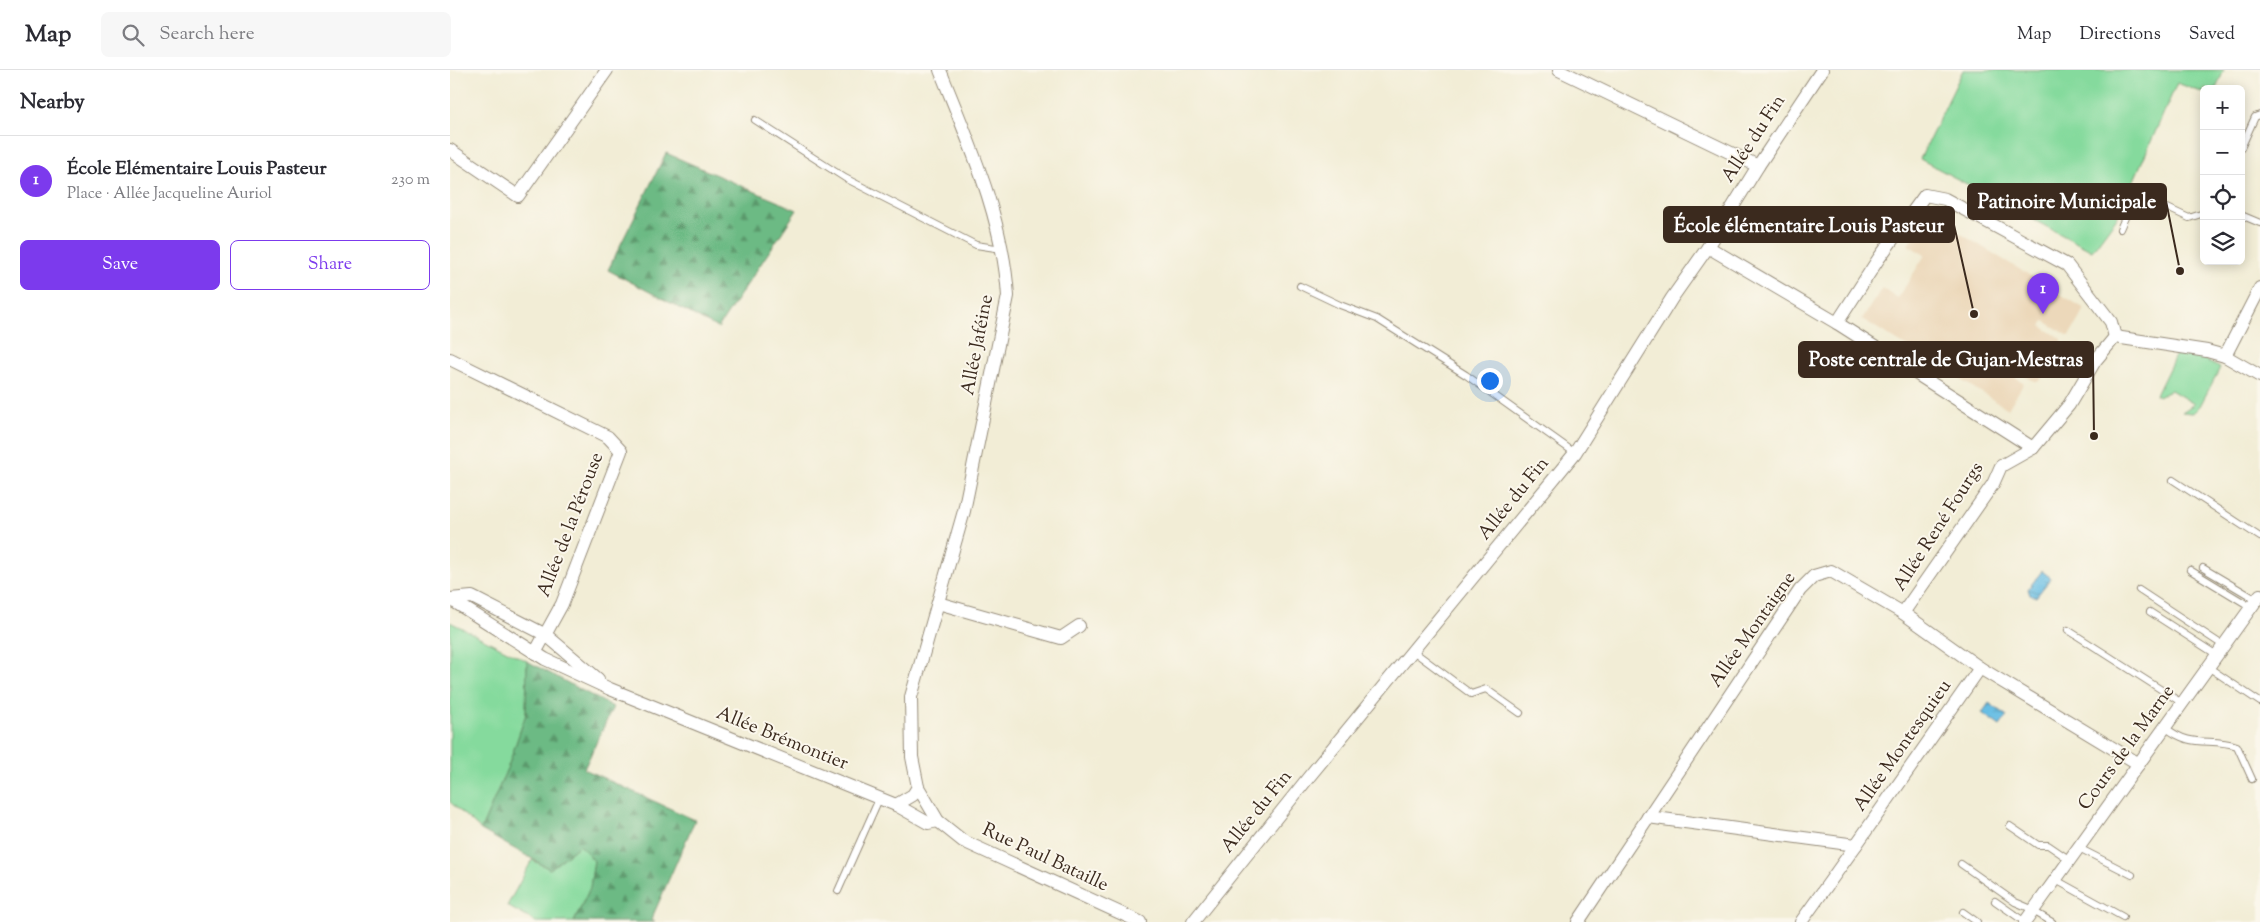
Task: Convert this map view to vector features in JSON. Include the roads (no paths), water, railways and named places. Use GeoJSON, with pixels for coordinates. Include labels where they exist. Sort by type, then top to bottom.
{"type":"FeatureCollection","features":[{"type":"Feature","properties":{"kind":"street"},"geometry":{"type":"LineString","coordinates":[[450,150],[518,196],[607,70]]}},
{"type":"Feature","properties":{"kind":"street","name":"Allée Jaféine"},"geometry":{"type":"LineString","coordinates":[[938,821],[918,787],[912,757],[912,697],[964,511],[1008,296],[1006,269],[987,188],[940,70]]}},
{"type":"Feature","properties":{"kind":"street"},"geometry":{"type":"LineString","coordinates":[[1559,70],[1758,166]]}},
{"type":"Feature","properties":{"kind":"street","name":"Allée du Fin"},"geometry":{"type":"LineString","coordinates":[[1193,922],[1574,454],[1672,298],[1708,247],[1758,166],[1822,70]]}},
{"type":"Feature","properties":{"kind":"street"},"geometry":{"type":"LineString","coordinates":[[1837,323],[1879,258],[1925,195],[1945,199],[2067,265],[2111,322],[2115,336]]}},
{"type":"Feature","properties":{"kind":"street"},"geometry":{"type":"LineString","coordinates":[[1708,247],[1837,323],[2033,448],[2069,405],[2095,361],[2115,336]]}},
{"type":"Feature","properties":{"kind":"street"},"geometry":{"type":"LineString","coordinates":[[2225,356],[2260,288]]}},
{"type":"Feature","properties":{"kind":"street"},"geometry":{"type":"LineString","coordinates":[[2115,336],[2159,342],[2225,356],[2260,376]]}},
{"type":"Feature","properties":{"kind":"street","name":"Allée de la Pérouse"},"geometry":{"type":"LineString","coordinates":[[450,359],[608,437],[621,451],[562,604],[535,653]]}},
{"type":"Feature","properties":{"kind":"street","name":"Allée René Fourgs"},"geometry":{"type":"LineString","coordinates":[[1903,613],[1993,484],[2001,466],[2033,448]]}},
{"type":"Feature","properties":{"kind":"street","name":"Allée Montaigne"},"geometry":{"type":"LineString","coordinates":[[1578,922],[1800,590],[1814,576],[1831,571],[1903,613],[1980,668],[2139,764]]}},
{"type":"Feature","properties":{"kind":"street","name":"Allée Brémontier"},"geometry":{"type":"LineString","coordinates":[[450,599],[472,597],[546,635],[610,689]]}},
{"type":"Feature","properties":{"kind":"street","name":"Allée Brémontier"},"geometry":{"type":"LineString","coordinates":[[450,599],[535,653],[610,689],[896,805],[928,823],[938,821]]}},
{"type":"Feature","properties":{"kind":"street","name":"Cours de la Marne"},"geometry":{"type":"LineString","coordinates":[[2025,922],[2256,601]]}},
{"type":"Feature","properties":{"kind":"street"},"geometry":{"type":"LineString","coordinates":[[938,603],[1061,638],[1079,626]]}},
{"type":"Feature","properties":{"kind":"street","name":"Allée Montesquieu"},"geometry":{"type":"LineString","coordinates":[[1801,922],[1980,668]]}},
{"type":"Feature","properties":{"kind":"street"},"geometry":{"type":"LineString","coordinates":[[896,805],[913,795],[918,787]]}},
{"type":"Feature","properties":{"kind":"street"},"geometry":{"type":"LineString","coordinates":[[1648,817],[1856,845]]}},
{"type":"Feature","properties":{"kind":"street","name":"Rue Paul Bataille"},"geometry":{"type":"LineString","coordinates":[[938,821],[963,841],[1140,922]]}},
{"type":"Feature","properties":{"kind":"lane"},"geometry":{"type":"LineString","coordinates":[[2245,139],[2255,117],[2260,115]]}},
{"type":"Feature","properties":{"kind":"lane"},"geometry":{"type":"LineString","coordinates":[[756,120],[845,178],[976,245],[1002,249]]}},
{"type":"Feature","properties":{"kind":"lane"},"geometry":{"type":"LineString","coordinates":[[2120,229],[2131,204],[2142,196],[2189,218],[2200,215]]}},
{"type":"Feature","properties":{"kind":"lane"},"geometry":{"type":"LineString","coordinates":[[2245,217],[2260,223]]}},
{"type":"Feature","properties":{"kind":"lane"},"geometry":{"type":"LineString","coordinates":[[1300,286],[1340,305],[1377,319],[1466,375],[1574,454]]}},
{"type":"Feature","properties":{"kind":"lane"},"geometry":{"type":"LineString","coordinates":[[2173,480],[2260,537]]}},
{"type":"Feature","properties":{"kind":"lane"},"geometry":{"type":"LineString","coordinates":[[2203,568],[2256,601]]}},
{"type":"Feature","properties":{"kind":"lane"},"geometry":{"type":"LineString","coordinates":[[2190,570],[2256,601]]}},
{"type":"Feature","properties":{"kind":"lane"},"geometry":{"type":"LineString","coordinates":[[2139,590],[2220,650]]}},
{"type":"Feature","properties":{"kind":"lane"},"geometry":{"type":"LineString","coordinates":[[2150,612],[2220,650]]}},
{"type":"Feature","properties":{"kind":"lane"},"geometry":{"type":"LineString","coordinates":[[2068,630],[2182,703]]}},
{"type":"Feature","properties":{"kind":"lane"},"geometry":{"type":"LineString","coordinates":[[1413,651],[1471,694],[1486,689],[1520,713]]}},
{"type":"Feature","properties":{"kind":"lane"},"geometry":{"type":"LineString","coordinates":[[2208,668],[2260,702]]}},
{"type":"Feature","properties":{"kind":"lane"},"geometry":{"type":"LineString","coordinates":[[2165,727],[2182,739],[2206,743],[2227,743],[2237,746],[2252,779]]}},
{"type":"Feature","properties":{"kind":"lane"},"geometry":{"type":"LineString","coordinates":[[838,891],[879,799]]}},
{"type":"Feature","properties":{"kind":"lane"},"geometry":{"type":"LineString","coordinates":[[2010,826],[2038,845],[2048,845],[2070,860]]}},
{"type":"Feature","properties":{"kind":"lane"},"geometry":{"type":"LineString","coordinates":[[2079,848],[2132,875]]}},
{"type":"Feature","properties":{"kind":"lane"},"geometry":{"type":"LineString","coordinates":[[1961,864],[2015,902],[2052,922]]}},
{"type":"Feature","properties":{"kind":"lane"},"geometry":{"type":"LineString","coordinates":[[2056,880],[2123,916]]}},
{"type":"Feature","properties":{"kind":"lane"},"geometry":{"type":"LineString","coordinates":[[1995,901],[2025,922]]}},
{"type":"Feature","properties":{"kind":"lane"},"geometry":{"type":"LineString","coordinates":[[1963,912],[1977,922]]}},
{"type":"Feature","properties":{"kind":"water"},"geometry":{"type":"Polygon","coordinates":[[[2042,571],[2051,578],[2036,597],[2030,595],[2028,589],[2042,571]]]}},
{"type":"Feature","properties":{"kind":"water"},"geometry":{"type":"Polygon","coordinates":[[[1989,703],[2007,716],[2000,726],[1982,713],[1989,703]]]}},
{"type":"Feature","properties":{"kind":"place","name":"Patinoire Municipale"},"geometry":{"type":"Point","coordinates":[2180,271]}},
{"type":"Feature","properties":{"kind":"place","name":"École élémentaire Louis Pasteur"},"geometry":{"type":"Point","coordinates":[1974,314]}},
{"type":"Feature","properties":{"kind":"place","name":"École Elémentaire Louis Pasteur"},"geometry":{"type":"Point","coordinates":[2043,314]}},
{"type":"Feature","properties":{"kind":"place","name":"Poste centrale de Gujan-Mestras"},"geometry":{"type":"Point","coordinates":[2094,436]}}]}
